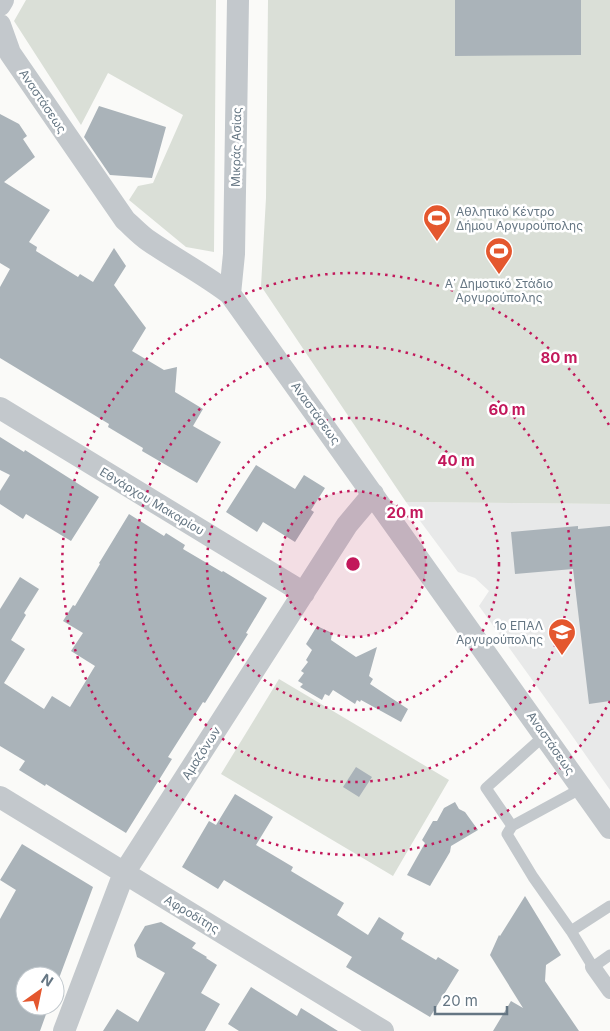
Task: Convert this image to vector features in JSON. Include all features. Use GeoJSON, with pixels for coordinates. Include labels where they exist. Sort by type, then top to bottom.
{"type":"FeatureCollection","features":[{"type":"Feature","properties":{"kind":"street"},"geometry":{"type":"LineString","coordinates":[[0,5],[3,0]]}},
{"type":"Feature","properties":{"kind":"street","name":"Μικράς Ασίας"},"geometry":{"type":"LineString","coordinates":[[230,294],[234,254],[238,0]]}},
{"type":"Feature","properties":{"kind":"street","name":"Αναστάσεως"},"geometry":{"type":"LineString","coordinates":[[0,25],[10,53],[125,220],[147,239],[230,294],[610,828]]}},
{"type":"Feature","properties":{"kind":"street","name":"Εθνάρχου Μακαρίου"},"geometry":{"type":"LineString","coordinates":[[0,408],[304,593]]}},
{"type":"Feature","properties":{"kind":"street","name":"Αμαζόνων"},"geometry":{"type":"LineString","coordinates":[[64,1031],[124,873],[347,525],[373,494]]}},
{"type":"Feature","properties":{"kind":"street","name":"Αφροδίτης"},"geometry":{"type":"LineString","coordinates":[[0,797],[379,1030]]}},
{"type":"Feature","properties":{"kind":"street"},"geometry":{"type":"LineString","coordinates":[[594,966],[610,991]]}},
{"type":"Feature","properties":{"kind":"lane"},"geometry":{"type":"LineString","coordinates":[[512,826],[486,788],[545,735]]}},
{"type":"Feature","properties":{"kind":"lane"},"geometry":{"type":"LineString","coordinates":[[582,788],[512,826],[507,834],[534,878],[594,966],[610,955]]}},
{"type":"Feature","properties":{"kind":"lane"},"geometry":{"type":"LineString","coordinates":[[571,931],[610,906]]}},
{"type":"Feature","properties":{"kind":"shaded area"},"geometry":{"type":"Polygon","coordinates":[[[26,0],[216,0],[214,252],[186,247],[129,200],[138,186],[153,183],[183,115],[108,73],[81,125],[14,21],[26,0]]]}},
{"type":"Feature","properties":{"kind":"shaded area","name":"Αθλητικό Κέντρο Δήμου Αργυρούπολης"},"geometry":{"type":"Polygon","coordinates":[[[268,0],[610,0],[610,504],[406,502],[261,286],[266,198],[268,0]]]}},
{"type":"Feature","properties":{"kind":"shaded area","name":"1o ΕΠΑΛ Αργυρούπολης"},"geometry":{"type":"Polygon","coordinates":[[[406,502],[610,504],[610,790],[479,606],[489,591],[475,578],[458,572],[406,502]]]}},
{"type":"Feature","properties":{"kind":"shaded area"},"geometry":{"type":"Polygon","coordinates":[[[279,679],[449,780],[393,876],[221,774],[279,679]]]}},
{"type":"Feature","properties":{"kind":"building"},"geometry":{"type":"Polygon","coordinates":[[[455,0],[581,0],[581,55],[455,56],[455,0]]]}},
{"type":"Feature","properties":{"kind":"building"},"geometry":{"type":"Polygon","coordinates":[[[99,106],[166,127],[152,178],[110,175],[84,137],[99,106]]]}},
{"type":"Feature","properties":{"kind":"building"},"geometry":{"type":"Polygon","coordinates":[[[0,114],[19,124],[27,136],[23,139],[35,157],[4,182],[50,210],[29,242],[37,247],[36,251],[78,277],[80,274],[93,282],[114,248],[126,266],[114,285],[146,328],[132,351],[164,370],[177,367],[175,392],[203,409],[193,426],[221,442],[197,483],[142,451],[143,448],[108,427],[109,424],[0,358],[0,287],[10,269],[0,263],[0,114]]]}},
{"type":"Feature","properties":{"kind":"building"},"geometry":{"type":"Polygon","coordinates":[[[0,437],[24,452],[25,450],[99,497],[71,541],[26,514],[23,519],[0,504],[0,491],[10,475],[0,470],[0,437]]]}},
{"type":"Feature","properties":{"kind":"building"},"geometry":{"type":"Polygon","coordinates":[[[256,465],[295,489],[304,475],[325,488],[311,510],[314,512],[295,542],[263,522],[257,532],[226,512],[256,465]]]}},
{"type":"Feature","properties":{"kind":"building"},"geometry":{"type":"Polygon","coordinates":[[[129,514],[164,536],[166,533],[185,545],[183,549],[267,598],[246,633],[248,634],[205,703],[203,702],[168,757],[172,759],[126,833],[46,784],[45,786],[19,770],[25,761],[0,746],[0,609],[20,577],[39,589],[24,613],[26,615],[11,640],[25,649],[4,683],[44,709],[52,696],[70,707],[95,666],[71,651],[83,633],[63,621],[73,605],[75,606],[129,514]]]}},
{"type":"Feature","properties":{"kind":"building"},"geometry":{"type":"Polygon","coordinates":[[[578,526],[578,529],[610,526],[610,701],[589,704],[573,569],[515,574],[511,532],[578,526]]]}},
{"type":"Feature","properties":{"kind":"building"},"geometry":{"type":"Polygon","coordinates":[[[317,626],[332,633],[331,640],[356,657],[377,647],[369,676],[373,679],[370,684],[408,709],[401,722],[361,700],[360,702],[357,700],[355,704],[333,690],[329,696],[325,694],[322,700],[300,687],[303,684],[298,681],[304,673],[301,671],[308,662],[306,660],[312,650],[306,644],[317,626]]]}},
{"type":"Feature","properties":{"kind":"building"},"geometry":{"type":"Polygon","coordinates":[[[356,767],[372,777],[359,797],[343,787],[356,767]]]}},
{"type":"Feature","properties":{"kind":"building"},"geometry":{"type":"Polygon","coordinates":[[[235,794],[273,817],[256,845],[293,867],[291,871],[344,903],[337,915],[368,935],[379,917],[404,933],[401,939],[436,960],[438,957],[459,970],[430,1017],[346,967],[352,957],[224,880],[218,889],[182,867],[209,821],[216,825],[235,794]]]}},
{"type":"Feature","properties":{"kind":"building"},"geometry":{"type":"Polygon","coordinates":[[[455,802],[478,830],[451,846],[450,852],[430,886],[407,875],[425,843],[422,840],[433,821],[437,821],[444,808],[455,802]]]}},
{"type":"Feature","properties":{"kind":"building"},"geometry":{"type":"Polygon","coordinates":[[[22,844],[93,887],[64,966],[15,966],[15,1016],[45,1016],[40,1031],[0,1031],[0,919],[16,890],[0,880],[22,844]]]}},
{"type":"Feature","properties":{"kind":"building"},"geometry":{"type":"Polygon","coordinates":[[[525,896],[561,955],[546,965],[545,981],[579,1031],[493,1031],[511,1001],[523,1008],[490,955],[499,935],[525,896]]]}},
{"type":"Feature","properties":{"kind":"building"},"geometry":{"type":"Polygon","coordinates":[[[161,922],[196,943],[192,948],[217,965],[201,993],[220,1004],[205,1031],[103,1031],[117,1009],[138,1022],[165,973],[137,957],[134,945],[145,926],[161,922]]]}},
{"type":"Feature","properties":{"kind":"building"},"geometry":{"type":"Polygon","coordinates":[[[251,987],[297,1016],[301,1008],[338,1031],[239,1031],[228,1024],[251,987]]]}},
{"type":"Feature","properties":{"kind":"place","name":"Αθλητικό Κέντρο Δήμου Αργυρούπολης"},"geometry":{"type":"Point","coordinates":[437,242]}},
{"type":"Feature","properties":{"kind":"place","name":"Α΄ Δημοτικό Στάδιο Αργυρούπολης"},"geometry":{"type":"Point","coordinates":[499,275]}},
{"type":"Feature","properties":{"kind":"place","name":"1o ΕΠΑΛ Αργυρούπολης"},"geometry":{"type":"Point","coordinates":[562,656]}}]}
